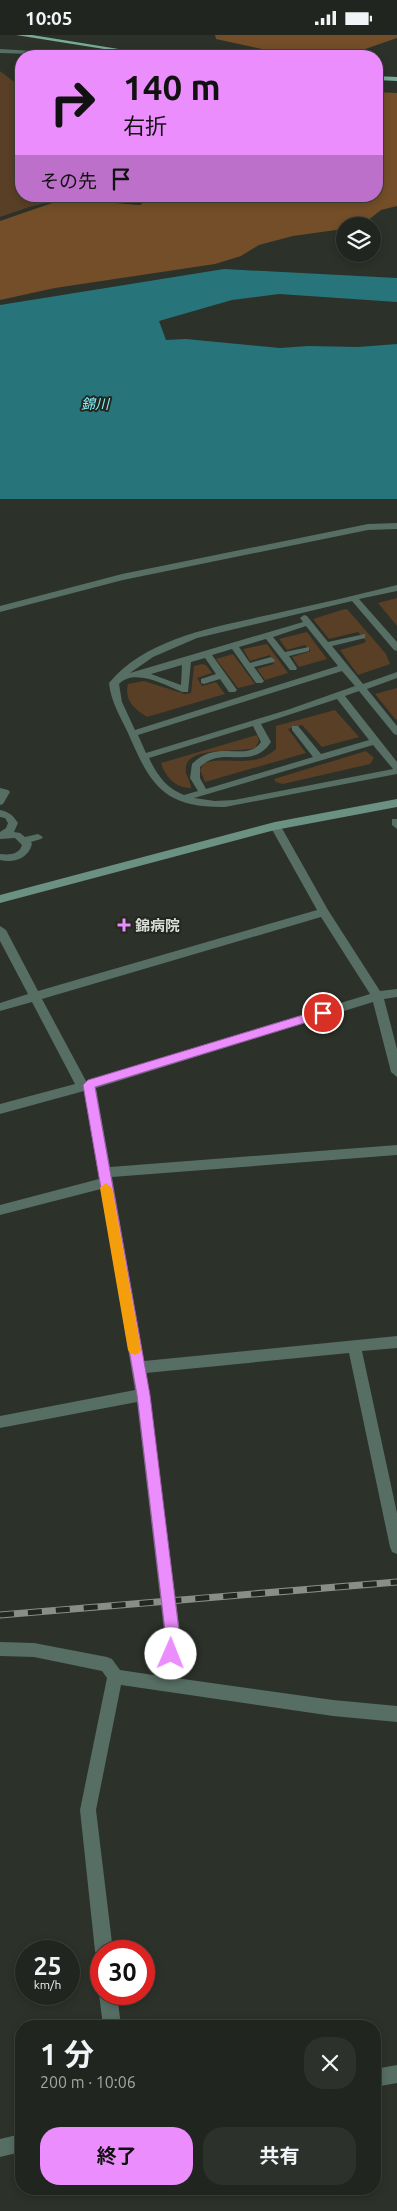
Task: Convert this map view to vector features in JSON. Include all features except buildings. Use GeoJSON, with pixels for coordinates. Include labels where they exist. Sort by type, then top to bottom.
{"type":"FeatureCollection","features":[{"type":"Feature","properties":{"kind":"main road"},"geometry":{"type":"LineString","coordinates":[[19,35],[119,50]]}},
{"type":"Feature","properties":{"kind":"main road"},"geometry":{"type":"LineString","coordinates":[[383,78],[397,79]]}},
{"type":"Feature","properties":{"kind":"street"},"geometry":{"type":"LineString","coordinates":[[0,51],[15,52]]}},
{"type":"Feature","properties":{"kind":"street"},"geometry":{"type":"LineString","coordinates":[[0,609],[122,577],[368,527],[397,526]]}},
{"type":"Feature","properties":{"kind":"street"},"geometry":{"type":"LineString","coordinates":[[0,899],[275,826],[397,803]]}},
{"type":"Feature","properties":{"kind":"street"},"geometry":{"type":"LineString","coordinates":[[275,826],[324,912],[377,997],[396,1068]]}},
{"type":"Feature","properties":{"kind":"street"},"geometry":{"type":"LineString","coordinates":[[0,1007],[34,995],[324,912]]}},
{"type":"Feature","properties":{"kind":"street"},"geometry":{"type":"LineString","coordinates":[[0,930],[85,1085],[105,1178],[144,1395],[173,1639],[167,1684]]}},
{"type":"Feature","properties":{"kind":"street"},"geometry":{"type":"LineString","coordinates":[[0,1109],[377,997],[397,993]]}},
{"type":"Feature","properties":{"kind":"street"},"geometry":{"type":"LineString","coordinates":[[0,1210],[105,1178],[397,1150]]}},
{"type":"Feature","properties":{"kind":"street"},"geometry":{"type":"LineString","coordinates":[[138,1368],[397,1342]]}},
{"type":"Feature","properties":{"kind":"street"},"geometry":{"type":"LineString","coordinates":[[354,1346],[397,1547]]}},
{"type":"Feature","properties":{"kind":"street"},"geometry":{"type":"LineString","coordinates":[[0,1422],[144,1395]]}},
{"type":"Feature","properties":{"kind":"street"},"geometry":{"type":"LineString","coordinates":[[0,1649],[34,1650],[107,1664],[115,1677],[88,1810],[103,1940]]}},
{"type":"Feature","properties":{"kind":"street"},"geometry":{"type":"LineString","coordinates":[[115,1677],[332,1708],[397,1713]]}},
{"type":"Feature","properties":{"kind":"street"},"geometry":{"type":"LineString","coordinates":[[109,2005],[111,2020]]}},
{"type":"Feature","properties":{"kind":"street"},"geometry":{"type":"LineString","coordinates":[[381,2077],[397,2074]]}},
{"type":"Feature","properties":{"kind":"street"},"geometry":{"type":"LineString","coordinates":[[0,2148],[15,2144]]}},
{"type":"Feature","properties":{"kind":"lane"},"geometry":{"type":"LineString","coordinates":[[339,695],[397,770],[219,805],[200,803],[185,798],[161,785],[143,757],[114,696],[114,683],[126,670],[150,654],[184,640],[234,625],[397,588]]}},
{"type":"Feature","properties":{"kind":"lane"},"geometry":{"type":"LineString","coordinates":[[354,598],[397,648]]}},
{"type":"Feature","properties":{"kind":"lane"},"geometry":{"type":"LineString","coordinates":[[298,611],[360,688],[396,728]]}},
{"type":"Feature","properties":{"kind":"lane"},"geometry":{"type":"LineString","coordinates":[[119,678],[142,674],[187,661],[308,623]]}},
{"type":"Feature","properties":{"kind":"lane"},"geometry":{"type":"LineString","coordinates":[[268,636],[293,668]]}},
{"type":"Feature","properties":{"kind":"lane"},"geometry":{"type":"LineString","coordinates":[[326,645],[362,636]]}},
{"type":"Feature","properties":{"kind":"lane"},"geometry":{"type":"LineString","coordinates":[[234,646],[259,681]]}},
{"type":"Feature","properties":{"kind":"lane"},"geometry":{"type":"LineString","coordinates":[[283,655],[306,649]]}},
{"type":"Feature","properties":{"kind":"lane"},"geometry":{"type":"LineString","coordinates":[[207,654],[232,690]]}},
{"type":"Feature","properties":{"kind":"lane"},"geometry":{"type":"LineString","coordinates":[[248,666],[271,660]]}},
{"type":"Feature","properties":{"kind":"lane"},"geometry":{"type":"LineString","coordinates":[[142,674],[185,690],[187,661]]}},
{"type":"Feature","properties":{"kind":"lane"},"geometry":{"type":"LineString","coordinates":[[132,734],[344,667]]}},
{"type":"Feature","properties":{"kind":"lane"},"geometry":{"type":"LineString","coordinates":[[204,681],[222,675]]}},
{"type":"Feature","properties":{"kind":"lane"},"geometry":{"type":"LineString","coordinates":[[143,757],[256,723],[397,675]]}},
{"type":"Feature","properties":{"kind":"lane"},"geometry":{"type":"LineString","coordinates":[[203,792],[195,778],[194,767],[202,759],[220,753],[246,756],[263,748],[266,742],[256,723]]}},
{"type":"Feature","properties":{"kind":"lane"},"geometry":{"type":"LineString","coordinates":[[295,728],[319,758]]}},
{"type":"Feature","properties":{"kind":"lane"},"geometry":{"type":"LineString","coordinates":[[185,798],[376,741]]}},
{"type":"Feature","properties":{"kind":"lane"},"geometry":{"type":"LineString","coordinates":[[0,791],[5,792],[0,802]]}},
{"type":"Feature","properties":{"kind":"lane"},"geometry":{"type":"LineString","coordinates":[[0,813],[11,819],[22,816]]}},
{"type":"Feature","properties":{"kind":"lane"},"geometry":{"type":"LineString","coordinates":[[0,835],[10,830],[13,823],[11,819]]}},
{"type":"Feature","properties":{"kind":"lane"},"geometry":{"type":"LineString","coordinates":[[0,835],[18,835],[25,840],[26,848],[20,855],[9,858],[0,857]]}},
{"type":"Feature","properties":{"kind":"lane"},"geometry":{"type":"LineString","coordinates":[[25,840],[38,837]]}},
{"type":"Feature","properties":{"kind":"shaded area"},"geometry":{"type":"Polygon","coordinates":[[[215,35],[397,35],[397,38],[362,50],[266,50],[216,39],[215,35]]]}},
{"type":"Feature","properties":{"kind":"shaded area"},"geometry":{"type":"Polygon","coordinates":[[[0,71],[15,82],[15,202],[52,202],[0,217],[0,71]]]}},
{"type":"Feature","properties":{"kind":"shaded area"},"geometry":{"type":"Polygon","coordinates":[[[383,92],[397,93],[397,206],[381,210],[372,217],[336,217],[336,230],[293,236],[259,245],[241,256],[215,264],[55,288],[0,300],[0,221],[52,203],[102,202],[140,205],[144,202],[383,202],[383,92]]]}},
{"type":"Feature","properties":{"kind":"shaded area"},"geometry":{"type":"Polygon","coordinates":[[[397,598],[397,626],[378,603],[397,598]]]}},
{"type":"Feature","properties":{"kind":"shaded area"},"geometry":{"type":"Polygon","coordinates":[[[345,609],[348,610],[386,654],[390,664],[358,675],[340,650],[366,641],[358,632],[329,639],[313,619],[345,609]]]}},
{"type":"Feature","properties":{"kind":"shaded area"},"geometry":{"type":"Polygon","coordinates":[[[307,632],[327,659],[299,667],[292,657],[311,651],[305,645],[287,650],[279,639],[307,632]]]}},
{"type":"Feature","properties":{"kind":"shaded area"},"geometry":{"type":"Polygon","coordinates":[[[267,644],[288,673],[265,680],[257,669],[274,664],[270,655],[250,661],[243,649],[267,644]]]}},
{"type":"Feature","properties":{"kind":"shaded area"},"geometry":{"type":"Polygon","coordinates":[[[233,654],[255,684],[238,688],[216,659],[233,654]]]}},
{"type":"Feature","properties":{"kind":"shaded area"},"geometry":{"type":"Polygon","coordinates":[[[206,665],[212,673],[197,678],[202,686],[216,682],[225,694],[147,717],[131,704],[127,695],[128,684],[144,681],[185,694],[191,693],[194,666],[206,665]]]}},
{"type":"Feature","properties":{"kind":"shaded area"},"geometry":{"type":"Polygon","coordinates":[[[397,688],[397,719],[396,720],[375,694],[397,688]]]}},
{"type":"Feature","properties":{"kind":"shaded area"},"geometry":{"type":"Polygon","coordinates":[[[335,710],[359,737],[322,747],[302,725],[288,729],[306,753],[205,782],[200,770],[204,763],[223,760],[250,761],[258,759],[276,749],[276,726],[335,710]]]}},
{"type":"Feature","properties":{"kind":"shaded area"},"geometry":{"type":"Polygon","coordinates":[[[257,735],[259,741],[255,748],[216,751],[196,755],[189,760],[186,769],[191,788],[186,788],[172,781],[161,763],[257,735]]]}},
{"type":"Feature","properties":{"kind":"shaded area"},"geometry":{"type":"Polygon","coordinates":[[[366,751],[374,758],[370,764],[283,784],[276,782],[274,779],[366,751]]]}},
{"type":"Feature","properties":{"kind":"water","name":"錦川"},"geometry":{"type":"Polygon","coordinates":[[[224,269],[397,278],[397,302],[279,294],[232,300],[159,321],[166,340],[186,339],[280,348],[308,346],[358,347],[397,344],[397,499],[0,499],[0,305],[224,269]]]}},
{"type":"Feature","properties":{"kind":"railway"},"geometry":{"type":"LineString","coordinates":[[0,1615],[397,1582]]}},
{"type":"Feature","properties":{"kind":"slow traffic"},"geometry":{"type":"LineString","coordinates":[[106,1188],[135,1350]]}},
{"type":"Feature","properties":{"kind":"place","name":"錦病院"},"geometry":{"type":"Point","coordinates":[124,925]}},
{"type":"Feature","properties":{"kind":"route"},"geometry":{"type":"LineString","coordinates":[[171,1654],[173,1639],[144,1395],[88,1085],[323,1013]]}}]}
